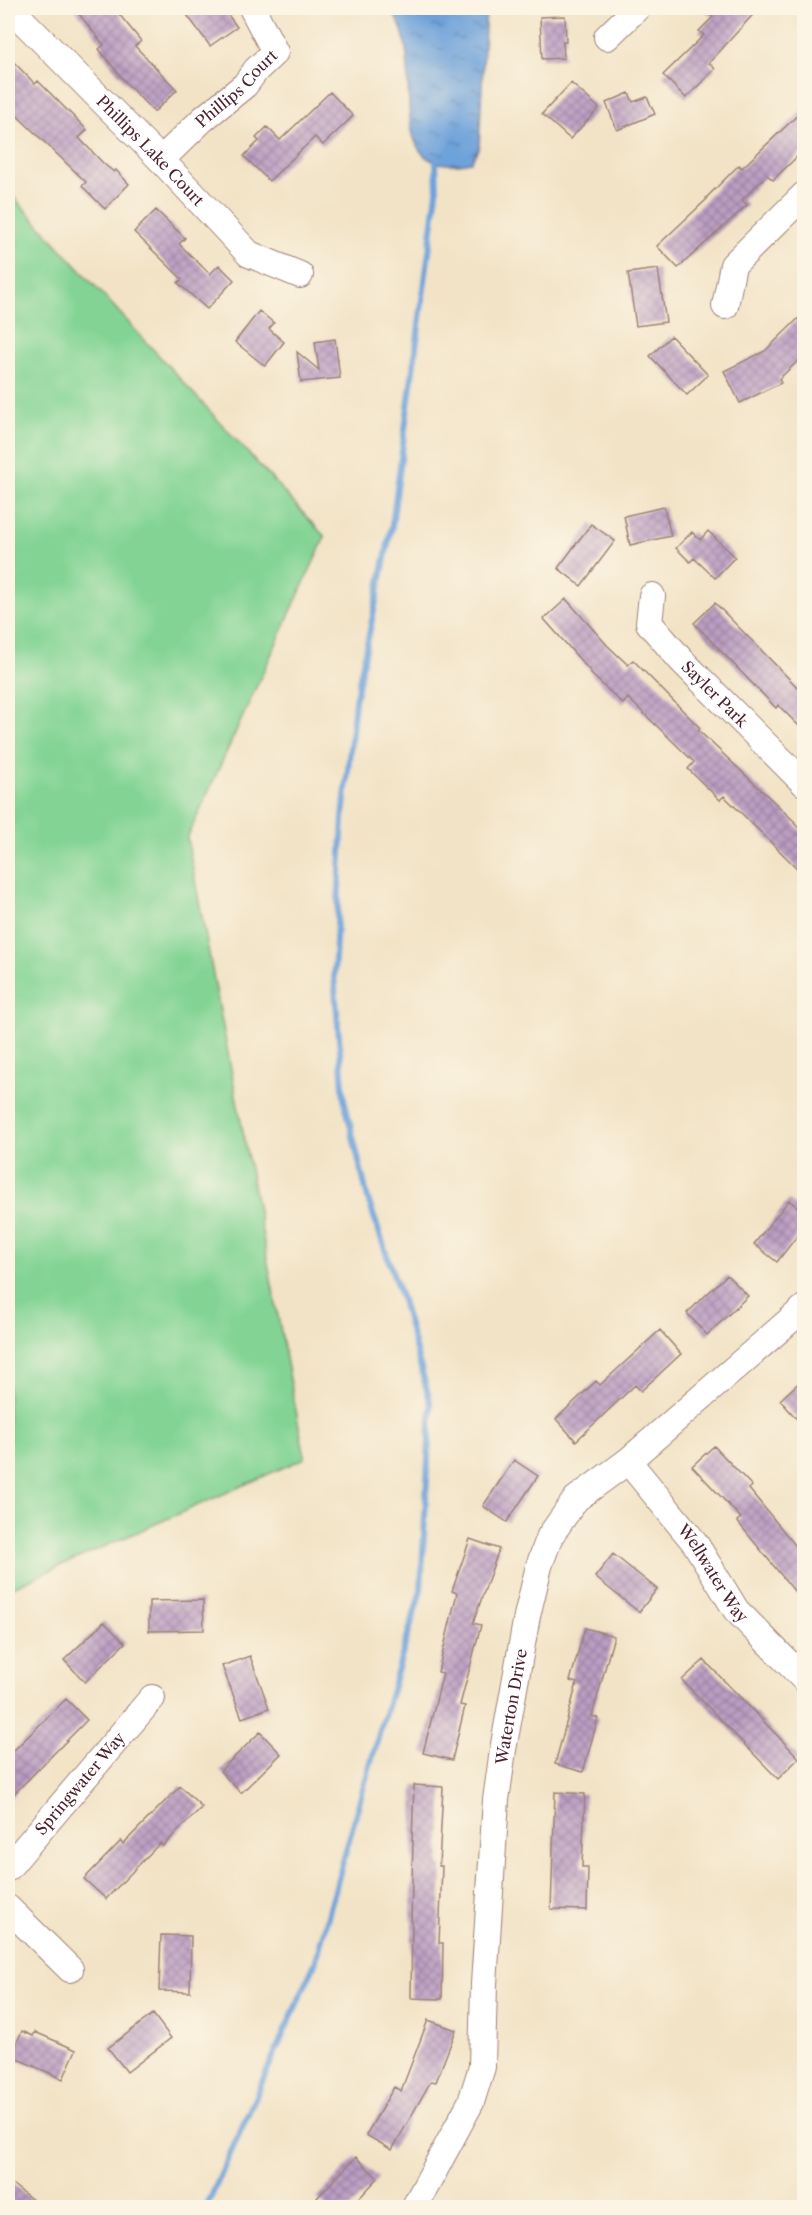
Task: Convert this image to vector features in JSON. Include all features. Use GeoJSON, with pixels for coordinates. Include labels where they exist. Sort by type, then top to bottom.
{"type":"FeatureCollection","features":[{"type":"Feature","properties":{"kind":"street","name":"Phillips Lake Court"},"geometry":{"type":"LineString","coordinates":[[10,8],[161,160],[249,254],[300,276]]}},
{"type":"Feature","properties":{"kind":"street","name":"Phillips Court"},"geometry":{"type":"LineString","coordinates":[[161,160],[203,119],[245,85],[256,70],[275,52],[252,8]]}},
{"type":"Feature","properties":{"kind":"street"},"geometry":{"type":"LineString","coordinates":[[607,37],[637,8]]}},
{"type":"Feature","properties":{"kind":"street"},"geometry":{"type":"LineString","coordinates":[[725,306],[733,265],[804,195]]}},
{"type":"Feature","properties":{"kind":"street","name":"Sayler Park"},"geometry":{"type":"LineString","coordinates":[[652,596],[649,622],[681,660],[804,783]]}},
{"type":"Feature","properties":{"kind":"street","name":"Waterton Drive"},"geometry":{"type":"LineString","coordinates":[[414,2208],[471,2102],[482,2067],[484,1984],[496,1800],[509,1708],[538,1566],[550,1536],[576,1499],[628,1461],[804,1308]]}},
{"type":"Feature","properties":{"kind":"street","name":"Wellwater Way"},"geometry":{"type":"LineString","coordinates":[[628,1461],[695,1543],[736,1610],[804,1679]]}},
{"type":"Feature","properties":{"kind":"street","name":"Springwater Way"},"geometry":{"type":"LineString","coordinates":[[8,1868],[152,1698]]}},
{"type":"Feature","properties":{"kind":"street"},"geometry":{"type":"LineString","coordinates":[[8,1908],[70,1969]]}},
{"type":"Feature","properties":{"kind":"green space"},"geometry":{"type":"Polygon","coordinates":[[[8,191],[325,537],[187,838],[305,1458],[8,1589],[8,191]]]}},
{"type":"Feature","properties":{"kind":"water"},"geometry":{"type":"Polygon","coordinates":[[[387,8],[486,8],[479,147],[471,162],[440,163],[422,153],[413,133],[409,108],[406,52],[400,27],[387,8]]]}},
{"type":"Feature","properties":{"kind":"building"},"geometry":{"type":"Polygon","coordinates":[[[74,8],[114,8],[141,41],[135,46],[177,90],[154,112],[127,84],[99,49],[104,45],[74,8]]]}},
{"type":"Feature","properties":{"kind":"building"},"geometry":{"type":"Polygon","coordinates":[[[182,8],[223,8],[237,27],[210,46],[182,8]]]}},
{"type":"Feature","properties":{"kind":"building"},"geometry":{"type":"Polygon","coordinates":[[[702,8],[759,8],[709,63],[715,69],[686,98],[663,75],[704,35],[699,31],[713,17],[702,8]]]}},
{"type":"Feature","properties":{"kind":"building"},"geometry":{"type":"Polygon","coordinates":[[[565,16],[564,58],[542,59],[540,17],[565,16]]]}},
{"type":"Feature","properties":{"kind":"building"},"geometry":{"type":"Polygon","coordinates":[[[8,56],[35,84],[38,81],[87,130],[79,138],[104,164],[114,172],[116,170],[129,184],[105,209],[82,186],[86,182],[8,107],[8,56]]]}},
{"type":"Feature","properties":{"kind":"building"},"geometry":{"type":"Polygon","coordinates":[[[571,83],[599,108],[570,139],[542,114],[571,83]]]}},
{"type":"Feature","properties":{"kind":"building"},"geometry":{"type":"Polygon","coordinates":[[[330,92],[353,116],[323,145],[315,137],[269,181],[244,156],[259,141],[256,138],[267,127],[280,140],[330,92]]]}},
{"type":"Feature","properties":{"kind":"building"},"geometry":{"type":"Polygon","coordinates":[[[629,93],[633,102],[647,97],[655,114],[617,130],[606,103],[629,93]]]}},
{"type":"Feature","properties":{"kind":"building"},"geometry":{"type":"Polygon","coordinates":[[[804,109],[804,150],[773,180],[767,175],[742,200],[747,205],[678,268],[657,246],[739,165],[742,168],[804,109]]]}},
{"type":"Feature","properties":{"kind":"building"},"geometry":{"type":"Polygon","coordinates":[[[156,210],[185,238],[179,244],[210,274],[219,265],[234,280],[207,309],[178,283],[182,279],[134,232],[156,210]]]}},
{"type":"Feature","properties":{"kind":"building"},"geometry":{"type":"Polygon","coordinates":[[[658,269],[666,322],[636,326],[628,273],[658,269]]]}},
{"type":"Feature","properties":{"kind":"building"},"geometry":{"type":"Polygon","coordinates":[[[259,311],[274,323],[269,329],[284,342],[265,366],[235,342],[259,311]]]}},
{"type":"Feature","properties":{"kind":"building"},"geometry":{"type":"Polygon","coordinates":[[[804,313],[804,355],[779,379],[781,383],[740,403],[724,371],[765,351],[804,313]]]}},
{"type":"Feature","properties":{"kind":"building"},"geometry":{"type":"Polygon","coordinates":[[[671,336],[708,375],[687,395],[650,356],[671,336]]]}},
{"type":"Feature","properties":{"kind":"building"},"geometry":{"type":"Polygon","coordinates":[[[335,339],[340,378],[301,382],[297,352],[319,370],[315,342],[335,339]]]}},
{"type":"Feature","properties":{"kind":"building"},"geometry":{"type":"Polygon","coordinates":[[[664,507],[671,536],[630,545],[624,516],[664,507]]]}},
{"type":"Feature","properties":{"kind":"building"},"geometry":{"type":"Polygon","coordinates":[[[591,524],[615,541],[581,586],[558,568],[591,524]]]}},
{"type":"Feature","properties":{"kind":"building"},"geometry":{"type":"Polygon","coordinates":[[[708,531],[735,557],[715,578],[694,558],[690,562],[676,548],[692,532],[700,540],[708,531]]]}},
{"type":"Feature","properties":{"kind":"building"},"geometry":{"type":"Polygon","coordinates":[[[566,599],[607,645],[628,665],[633,660],[700,728],[698,730],[795,822],[804,834],[804,875],[724,796],[720,800],[688,769],[694,762],[628,698],[623,704],[590,673],[544,619],[566,599]]]}},
{"type":"Feature","properties":{"kind":"building"},"geometry":{"type":"Polygon","coordinates":[[[715,603],[804,694],[804,731],[778,705],[776,708],[694,623],[715,603]]]}},
{"type":"Feature","properties":{"kind":"building"},"geometry":{"type":"Polygon","coordinates":[[[789,1200],[804,1213],[804,1227],[777,1262],[754,1244],[789,1200]]]}},
{"type":"Feature","properties":{"kind":"building"},"geometry":{"type":"Polygon","coordinates":[[[727,1275],[748,1296],[707,1335],[687,1313],[727,1275]]]}},
{"type":"Feature","properties":{"kind":"building"},"geometry":{"type":"Polygon","coordinates":[[[660,1330],[681,1354],[641,1391],[635,1385],[576,1441],[556,1419],[596,1381],[600,1385],[660,1330]]]}},
{"type":"Feature","properties":{"kind":"building"},"geometry":{"type":"Polygon","coordinates":[[[804,1378],[804,1427],[780,1400],[804,1378]]]}},
{"type":"Feature","properties":{"kind":"building"},"geometry":{"type":"Polygon","coordinates":[[[714,1446],[752,1486],[749,1489],[804,1556],[804,1603],[737,1521],[741,1518],[692,1466],[714,1446]]]}},
{"type":"Feature","properties":{"kind":"building"},"geometry":{"type":"Polygon","coordinates":[[[514,1460],[538,1476],[507,1522],[483,1506],[514,1460]]]}},
{"type":"Feature","properties":{"kind":"building"},"geometry":{"type":"Polygon","coordinates":[[[470,1539],[499,1549],[473,1623],[481,1625],[460,1705],[465,1706],[452,1760],[423,1753],[443,1673],[438,1672],[457,1593],[452,1591],[470,1539]]]}},
{"type":"Feature","properties":{"kind":"building"},"geometry":{"type":"Polygon","coordinates":[[[613,1554],[657,1589],[639,1612],[595,1577],[613,1554]]]}},
{"type":"Feature","properties":{"kind":"building"},"geometry":{"type":"Polygon","coordinates":[[[203,1600],[204,1630],[149,1631],[149,1601],[203,1600]]]}},
{"type":"Feature","properties":{"kind":"building"},"geometry":{"type":"Polygon","coordinates":[[[104,1622],[125,1643],[85,1682],[64,1660],[104,1622]]]}},
{"type":"Feature","properties":{"kind":"building"},"geometry":{"type":"Polygon","coordinates":[[[585,1628],[614,1636],[592,1716],[598,1718],[583,1772],[555,1764],[577,1683],[570,1681],[585,1628]]]}},
{"type":"Feature","properties":{"kind":"building"},"geometry":{"type":"Polygon","coordinates":[[[250,1656],[269,1708],[242,1718],[222,1666],[250,1656]]]}},
{"type":"Feature","properties":{"kind":"building"},"geometry":{"type":"Polygon","coordinates":[[[704,1660],[799,1758],[778,1779],[682,1680],[704,1660]]]}},
{"type":"Feature","properties":{"kind":"building"},"geometry":{"type":"Polygon","coordinates":[[[66,1699],[87,1720],[8,1800],[8,1756],[66,1699]]]}},
{"type":"Feature","properties":{"kind":"building"},"geometry":{"type":"Polygon","coordinates":[[[260,1732],[281,1754],[241,1793],[220,1771],[260,1732]]]}},
{"type":"Feature","properties":{"kind":"building"},"geometry":{"type":"Polygon","coordinates":[[[414,1785],[443,1787],[439,1866],[442,1866],[439,1943],[443,1943],[442,1999],[411,1998],[414,1785]]]}},
{"type":"Feature","properties":{"kind":"building"},"geometry":{"type":"Polygon","coordinates":[[[180,1786],[202,1807],[163,1846],[160,1843],[106,1899],[84,1879],[121,1841],[123,1844],[180,1786]]]}},
{"type":"Feature","properties":{"kind":"building"},"geometry":{"type":"Polygon","coordinates":[[[555,1792],[585,1794],[582,1867],[588,1867],[587,1910],[551,1909],[555,1792]]]}},
{"type":"Feature","properties":{"kind":"building"},"geometry":{"type":"Polygon","coordinates":[[[161,1935],[191,1936],[190,1992],[159,1991],[161,1935]]]}},
{"type":"Feature","properties":{"kind":"building"},"geometry":{"type":"Polygon","coordinates":[[[153,2014],[171,2038],[127,2072],[108,2048],[153,2014]]]}},
{"type":"Feature","properties":{"kind":"building"},"geometry":{"type":"Polygon","coordinates":[[[428,2020],[456,2030],[436,2082],[431,2081],[392,2150],[366,2135],[394,2087],[401,2091],[428,2020]]]}},
{"type":"Feature","properties":{"kind":"building"},"geometry":{"type":"Polygon","coordinates":[[[22,2031],[33,2036],[35,2032],[76,2050],[63,2079],[11,2056],[22,2031]]]}},
{"type":"Feature","properties":{"kind":"building"},"geometry":{"type":"Polygon","coordinates":[[[356,2157],[378,2178],[350,2208],[328,2208],[317,2198],[356,2157]]]}},
{"type":"Feature","properties":{"kind":"building"},"geometry":{"type":"Polygon","coordinates":[[[8,2181],[43,2208],[8,2208],[8,2181]]]}},
{"type":"Feature","properties":{"kind":"waterway"},"geometry":{"type":"LineString","coordinates":[[206,2208],[315,1963],[421,1590],[431,1405],[402,1300],[368,1199],[344,1099],[334,976],[343,818],[355,701],[392,525],[437,192],[436,162]]}}]}
